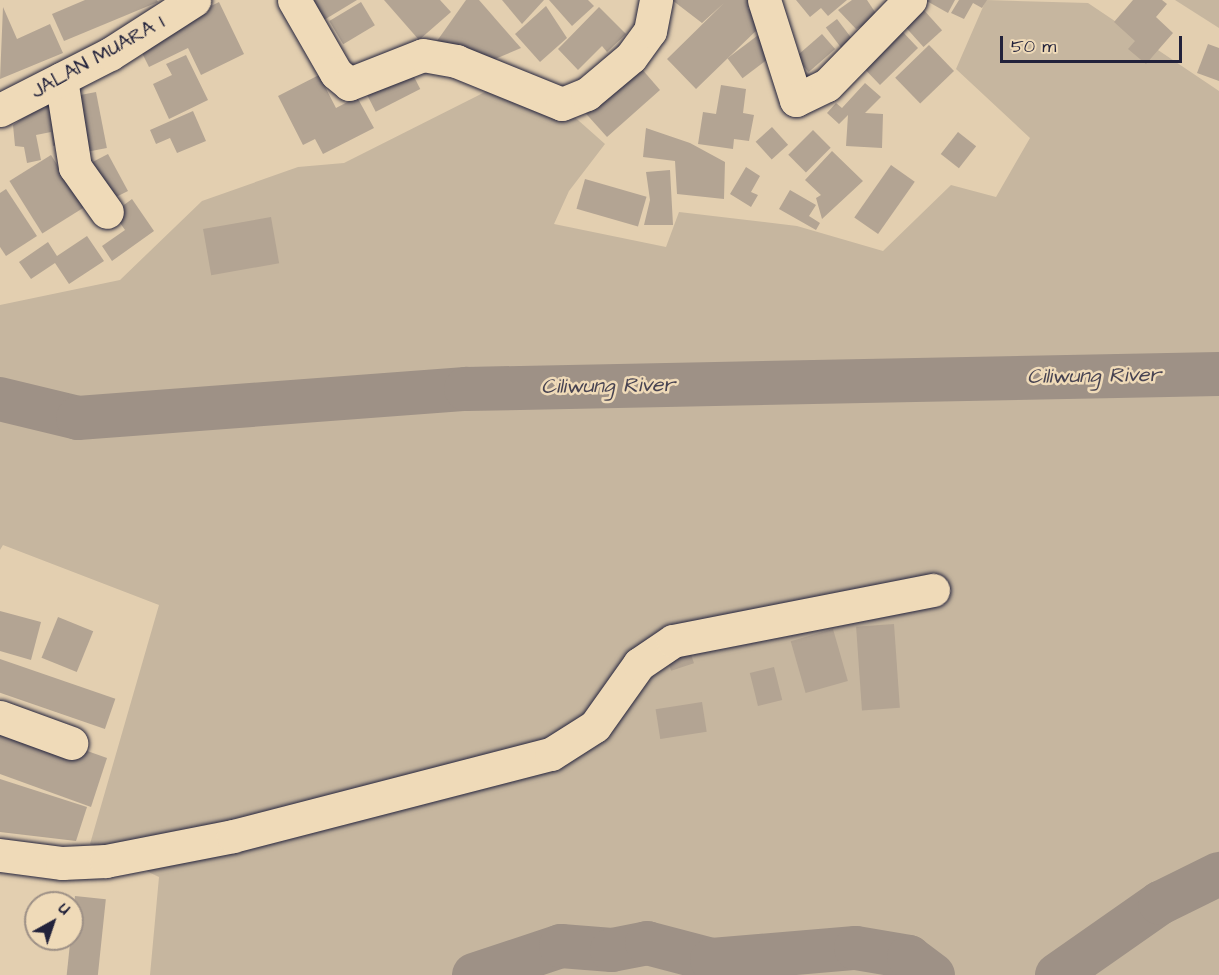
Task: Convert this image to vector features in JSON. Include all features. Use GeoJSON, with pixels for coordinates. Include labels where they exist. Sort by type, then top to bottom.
{"type":"FeatureCollection","features":[{"type":"Feature","properties":{"kind":"street","name":"JALAN MUARA I"},"geometry":{"type":"LineString","coordinates":[[0,111],[61,79],[194,0]]}},
{"type":"Feature","properties":{"kind":"street"},"geometry":{"type":"LineString","coordinates":[[294,0],[336,73],[349,84],[423,55],[456,61],[562,104],[587,94],[631,57],[650,31],[656,0]]}},
{"type":"Feature","properties":{"kind":"street"},"geometry":{"type":"LineString","coordinates":[[764,0],[796,100],[826,85],[904,12],[910,0]]}},
{"type":"Feature","properties":{"kind":"street"},"geometry":{"type":"LineString","coordinates":[[61,79],[75,167],[107,212]]}},
{"type":"Feature","properties":{"kind":"street"},"geometry":{"type":"LineString","coordinates":[[0,132],[29,96]]}},
{"type":"Feature","properties":{"kind":"street"},"geometry":{"type":"LineString","coordinates":[[0,855],[62,863],[106,861],[233,836],[551,754],[595,726],[639,664],[673,641],[933,590]]}},
{"type":"Feature","properties":{"kind":"street"},"geometry":{"type":"LineString","coordinates":[[0,717],[71,743]]}},
{"type":"Feature","properties":{"kind":"shaded area"},"geometry":{"type":"Polygon","coordinates":[[[986,0],[1088,3],[1219,91],[1219,975],[150,975],[159,877],[90,844],[159,605],[3,545],[0,550],[0,305],[120,280],[202,201],[298,167],[344,163],[491,89],[561,105],[605,144],[569,191],[554,224],[666,247],[679,212],[797,226],[883,251],[951,185],[996,197],[1030,138],[956,69],[986,0]]]}},
{"type":"Feature","properties":{"kind":"shaded area"},"geometry":{"type":"Polygon","coordinates":[[[1175,0],[1219,0],[1219,28],[1175,0]]]}},
{"type":"Feature","properties":{"kind":"building"},"geometry":{"type":"Polygon","coordinates":[[[85,0],[157,0],[158,2],[64,41],[52,14],[85,0]]]}},
{"type":"Feature","properties":{"kind":"building"},"geometry":{"type":"Polygon","coordinates":[[[312,0],[357,0],[324,20],[312,0]]]}},
{"type":"Feature","properties":{"kind":"building"},"geometry":{"type":"Polygon","coordinates":[[[384,0],[440,0],[451,12],[419,40],[384,0]]]}},
{"type":"Feature","properties":{"kind":"building"},"geometry":{"type":"Polygon","coordinates":[[[466,0],[479,0],[521,48],[476,67],[432,48],[466,0]]]}},
{"type":"Feature","properties":{"kind":"building"},"geometry":{"type":"Polygon","coordinates":[[[502,0],[544,0],[522,24],[502,0]]]}},
{"type":"Feature","properties":{"kind":"building"},"geometry":{"type":"Polygon","coordinates":[[[549,0],[588,0],[594,6],[572,26],[549,0]]]}},
{"type":"Feature","properties":{"kind":"building"},"geometry":{"type":"Polygon","coordinates":[[[672,0],[757,0],[748,8],[763,24],[696,89],[667,59],[724,3],[702,23],[672,0]]]}},
{"type":"Feature","properties":{"kind":"building"},"geometry":{"type":"Polygon","coordinates":[[[796,0],[847,0],[828,16],[821,8],[810,17],[796,0]]]}},
{"type":"Feature","properties":{"kind":"building"},"geometry":{"type":"Polygon","coordinates":[[[852,0],[867,0],[879,18],[856,29],[838,10],[852,0]]]}},
{"type":"Feature","properties":{"kind":"building"},"geometry":{"type":"Polygon","coordinates":[[[925,0],[955,0],[948,13],[925,0]]]}},
{"type":"Feature","properties":{"kind":"building"},"geometry":{"type":"Polygon","coordinates":[[[959,0],[987,0],[982,8],[973,3],[964,19],[951,13],[959,0]]]}},
{"type":"Feature","properties":{"kind":"building"},"geometry":{"type":"Polygon","coordinates":[[[1133,0],[1162,0],[1167,4],[1156,17],[1173,33],[1146,64],[1128,49],[1135,41],[1114,22],[1133,0]]]}},
{"type":"Feature","properties":{"kind":"building"},"geometry":{"type":"Polygon","coordinates":[[[219,2],[244,54],[201,75],[188,48],[149,67],[137,43],[219,2]]]}},
{"type":"Feature","properties":{"kind":"building"},"geometry":{"type":"Polygon","coordinates":[[[361,2],[375,25],[343,44],[329,21],[361,2]]]}},
{"type":"Feature","properties":{"kind":"building"},"geometry":{"type":"Polygon","coordinates":[[[546,6],[567,38],[540,62],[515,34],[546,6]]]}},
{"type":"Feature","properties":{"kind":"building"},"geometry":{"type":"Polygon","coordinates":[[[3,7],[17,39],[50,24],[63,53],[0,79],[3,7]]]}},
{"type":"Feature","properties":{"kind":"building"},"geometry":{"type":"Polygon","coordinates":[[[599,7],[626,34],[607,52],[602,46],[578,70],[558,49],[599,7]]]}},
{"type":"Feature","properties":{"kind":"building"},"geometry":{"type":"Polygon","coordinates":[[[922,8],[942,30],[923,47],[903,25],[922,8]]]}},
{"type":"Feature","properties":{"kind":"building"},"geometry":{"type":"Polygon","coordinates":[[[837,19],[856,44],[844,52],[826,27],[837,19]]]}},
{"type":"Feature","properties":{"kind":"building"},"geometry":{"type":"Polygon","coordinates":[[[900,29],[918,48],[880,85],[857,61],[900,29]]]}},
{"type":"Feature","properties":{"kind":"building"},"geometry":{"type":"Polygon","coordinates":[[[761,33],[776,53],[743,78],[727,58],[761,33]]]}},
{"type":"Feature","properties":{"kind":"building"},"geometry":{"type":"Polygon","coordinates":[[[822,34],[835,49],[809,72],[796,57],[822,34]]]}},
{"type":"Feature","properties":{"kind":"building"},"geometry":{"type":"Polygon","coordinates":[[[1208,44],[1219,48],[1219,81],[1197,73],[1208,44]]]}},
{"type":"Feature","properties":{"kind":"building"},"geometry":{"type":"Polygon","coordinates":[[[929,45],[954,71],[920,104],[895,78],[929,45]]]}},
{"type":"Feature","properties":{"kind":"building"},"geometry":{"type":"Polygon","coordinates":[[[186,55],[208,100],[169,119],[153,84],[172,75],[166,64],[186,55]]]}},
{"type":"Feature","properties":{"kind":"building"},"geometry":{"type":"Polygon","coordinates":[[[408,65],[420,89],[376,112],[363,88],[408,65]]]}},
{"type":"Feature","properties":{"kind":"building"},"geometry":{"type":"Polygon","coordinates":[[[641,68],[660,90],[607,137],[580,107],[641,68]]]}},
{"type":"Feature","properties":{"kind":"building"},"geometry":{"type":"Polygon","coordinates":[[[319,75],[336,108],[357,97],[374,128],[323,154],[315,139],[303,145],[278,96],[319,75]]]}},
{"type":"Feature","properties":{"kind":"building"},"geometry":{"type":"Polygon","coordinates":[[[865,83],[881,97],[865,113],[883,114],[882,148],[846,146],[848,115],[839,124],[827,113],[836,103],[842,108],[865,83]]]}},
{"type":"Feature","properties":{"kind":"building"},"geometry":{"type":"Polygon","coordinates":[[[721,85],[746,89],[743,113],[754,115],[749,141],[734,139],[733,149],[698,144],[703,112],[716,114],[721,85]]]}},
{"type":"Feature","properties":{"kind":"building"},"geometry":{"type":"Polygon","coordinates":[[[96,92],[107,148],[78,153],[68,98],[96,92]]]}},
{"type":"Feature","properties":{"kind":"building"},"geometry":{"type":"Polygon","coordinates":[[[57,95],[64,144],[53,146],[51,132],[36,135],[41,160],[27,163],[24,147],[15,146],[13,125],[57,95]]]}},
{"type":"Feature","properties":{"kind":"building"},"geometry":{"type":"Polygon","coordinates":[[[193,111],[206,141],[177,153],[170,138],[156,144],[150,130],[193,111]]]}},
{"type":"Feature","properties":{"kind":"building"},"geometry":{"type":"Polygon","coordinates":[[[772,127],[788,145],[772,160],[756,142],[772,127]]]}},
{"type":"Feature","properties":{"kind":"building"},"geometry":{"type":"Polygon","coordinates":[[[646,128],[690,143],[725,162],[724,199],[677,194],[675,161],[643,157],[646,128]]]}},
{"type":"Feature","properties":{"kind":"building"},"geometry":{"type":"Polygon","coordinates":[[[813,130],[831,148],[806,172],[788,155],[813,130]]]}},
{"type":"Feature","properties":{"kind":"building"},"geometry":{"type":"Polygon","coordinates":[[[958,132],[976,146],[959,168],[941,154],[958,132]]]}},
{"type":"Feature","properties":{"kind":"building"},"geometry":{"type":"Polygon","coordinates":[[[832,151],[863,181],[822,219],[816,198],[821,195],[805,180],[832,151]]]}},
{"type":"Feature","properties":{"kind":"building"},"geometry":{"type":"Polygon","coordinates":[[[108,154],[128,191],[108,201],[83,167],[108,154]]]}},
{"type":"Feature","properties":{"kind":"building"},"geometry":{"type":"Polygon","coordinates":[[[51,155],[84,208],[42,234],[9,181],[51,155]]]}},
{"type":"Feature","properties":{"kind":"building"},"geometry":{"type":"Polygon","coordinates":[[[891,165],[915,182],[878,234],[854,217],[891,165]]]}},
{"type":"Feature","properties":{"kind":"building"},"geometry":{"type":"Polygon","coordinates":[[[746,167],[760,176],[751,192],[758,195],[751,207],[730,194],[746,167]]]}},
{"type":"Feature","properties":{"kind":"building"},"geometry":{"type":"Polygon","coordinates":[[[670,170],[673,225],[644,225],[650,200],[646,172],[670,170]]]}},
{"type":"Feature","properties":{"kind":"building"},"geometry":{"type":"Polygon","coordinates":[[[585,179],[647,197],[638,226],[576,209],[585,179]]]}},
{"type":"Feature","properties":{"kind":"building"},"geometry":{"type":"Polygon","coordinates":[[[6,189],[37,236],[6,256],[0,247],[0,193],[6,189]]]}},
{"type":"Feature","properties":{"kind":"building"},"geometry":{"type":"Polygon","coordinates":[[[790,190],[816,205],[809,216],[820,223],[816,230],[779,209],[790,190]]]}},
{"type":"Feature","properties":{"kind":"building"},"geometry":{"type":"Polygon","coordinates":[[[132,199],[154,231],[112,261],[102,246],[125,230],[113,213],[132,199]]]}},
{"type":"Feature","properties":{"kind":"building"},"geometry":{"type":"Polygon","coordinates":[[[271,217],[279,263],[211,275],[203,229],[271,217]]]}},
{"type":"Feature","properties":{"kind":"building"},"geometry":{"type":"Polygon","coordinates":[[[87,236],[104,261],[69,284],[55,263],[31,279],[19,262],[48,242],[57,256],[87,236]]]}},
{"type":"Feature","properties":{"kind":"building"},"geometry":{"type":"Polygon","coordinates":[[[0,611],[41,622],[31,660],[0,651],[0,611]]]}},
{"type":"Feature","properties":{"kind":"building"},"geometry":{"type":"Polygon","coordinates":[[[58,617],[93,631],[77,672],[42,658],[58,617]]]}},
{"type":"Feature","properties":{"kind":"building"},"geometry":{"type":"Polygon","coordinates":[[[894,624],[900,708],[862,710],[856,627],[894,624]]]}},
{"type":"Feature","properties":{"kind":"building"},"geometry":{"type":"Polygon","coordinates":[[[833,629],[848,681],[806,693],[791,641],[833,629]]]}},
{"type":"Feature","properties":{"kind":"building"},"geometry":{"type":"Polygon","coordinates":[[[689,648],[694,663],[671,671],[666,655],[689,648]]]}},
{"type":"Feature","properties":{"kind":"building"},"geometry":{"type":"Polygon","coordinates":[[[0,659],[115,699],[105,729],[0,693],[0,659]]]}},
{"type":"Feature","properties":{"kind":"building"},"geometry":{"type":"Polygon","coordinates":[[[774,667],[782,700],[758,706],[750,673],[774,667]]]}},
{"type":"Feature","properties":{"kind":"building"},"geometry":{"type":"Polygon","coordinates":[[[702,702],[707,732],[660,739],[656,709],[702,702]]]}},
{"type":"Feature","properties":{"kind":"building"},"geometry":{"type":"Polygon","coordinates":[[[0,720],[107,758],[91,807],[0,774],[0,720]]]}},
{"type":"Feature","properties":{"kind":"building"},"geometry":{"type":"Polygon","coordinates":[[[0,779],[87,807],[76,841],[0,832],[0,779]]]}},
{"type":"Feature","properties":{"kind":"building"},"geometry":{"type":"Polygon","coordinates":[[[84,897],[106,899],[98,975],[67,975],[69,951],[84,951],[84,897]]]}},
{"type":"Feature","properties":{"kind":"waterway","name":"Ciliwung River"},"geometry":{"type":"LineString","coordinates":[[0,399],[78,418],[466,389],[1219,374]]}},
{"type":"Feature","properties":{"kind":"waterway"},"geometry":{"type":"LineString","coordinates":[[1057,975],[1160,903],[1219,874]]}},
{"type":"Feature","properties":{"kind":"waterway"},"geometry":{"type":"LineString","coordinates":[[474,975],[561,946],[612,950],[647,943],[712,960],[856,948],[909,957],[933,975]]}}]}
